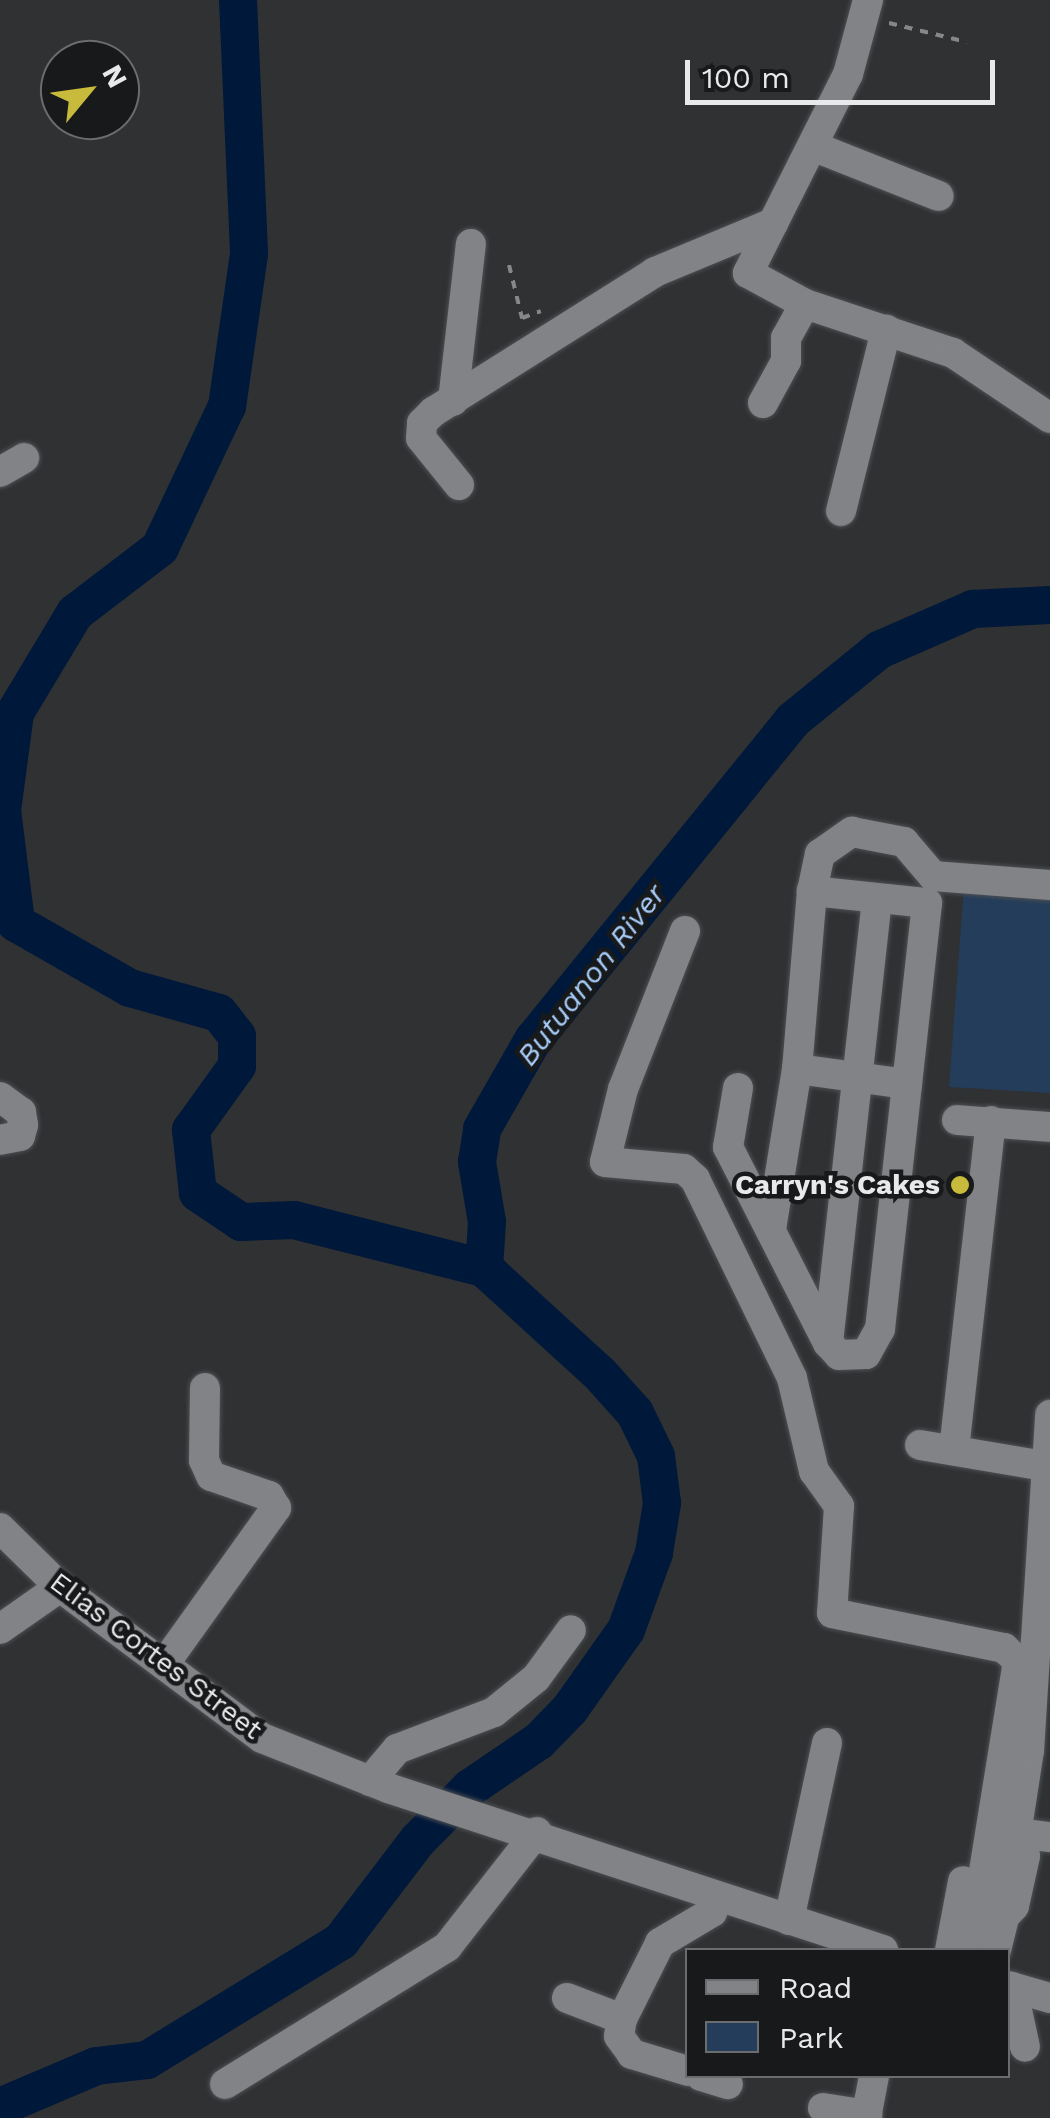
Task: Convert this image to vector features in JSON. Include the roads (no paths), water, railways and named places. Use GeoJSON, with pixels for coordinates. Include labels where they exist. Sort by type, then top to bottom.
{"type":"FeatureCollection","features":[{"type":"Feature","properties":{"kind":"street"},"geometry":{"type":"LineString","coordinates":[[874,10],[815,147],[748,273],[805,304],[953,352],[1050,418]]}},
{"type":"Feature","properties":{"kind":"street"},"geometry":{"type":"LineString","coordinates":[[815,147],[938,196]]}},
{"type":"Feature","properties":{"kind":"street"},"geometry":{"type":"LineString","coordinates":[[459,485],[421,438],[422,423],[654,272],[773,224]]}},
{"type":"Feature","properties":{"kind":"street"},"geometry":{"type":"LineString","coordinates":[[453,401],[470,244]]}},
{"type":"Feature","properties":{"kind":"street"},"geometry":{"type":"LineString","coordinates":[[763,403],[786,361],[786,338],[805,304]]}},
{"type":"Feature","properties":{"kind":"street"},"geometry":{"type":"LineString","coordinates":[[842,511],[886,330]]}},
{"type":"Feature","properties":{"kind":"street"},"geometry":{"type":"LineString","coordinates":[[738,1088],[728,1147],[828,1343],[838,1355],[866,1354],[880,1329],[930,890],[904,842],[852,832],[820,854],[812,892],[797,1069],[771,1230]]}},
{"type":"Feature","properties":{"kind":"street"},"geometry":{"type":"LineString","coordinates":[[812,892],[877,899],[930,890],[1050,885]]}},
{"type":"Feature","properties":{"kind":"street"},"geometry":{"type":"LineString","coordinates":[[828,1343],[877,899]]}},
{"type":"Feature","properties":{"kind":"street"},"geometry":{"type":"LineString","coordinates":[[684,931],[623,1089],[605,1162],[684,1169],[695,1180],[792,1378],[814,1471],[839,1506],[832,1612],[1004,1648],[1018,1661],[970,1948]]}},
{"type":"Feature","properties":{"kind":"street"},"geometry":{"type":"LineString","coordinates":[[797,1069],[907,1084]]}},
{"type":"Feature","properties":{"kind":"street"},"geometry":{"type":"LineString","coordinates":[[0,1096],[20,1112],[23,1125],[20,1136],[0,1140]]}},
{"type":"Feature","properties":{"kind":"street"},"geometry":{"type":"LineString","coordinates":[[957,1120],[1050,1127]]}},
{"type":"Feature","properties":{"kind":"street"},"geometry":{"type":"LineString","coordinates":[[954,1450],[991,1121]]}},
{"type":"Feature","properties":{"kind":"street"},"geometry":{"type":"LineString","coordinates":[[165,1663],[268,1526],[274,1499],[218,1481],[208,1470],[205,1388]]}},
{"type":"Feature","properties":{"kind":"street"},"geometry":{"type":"LineString","coordinates":[[1015,1837],[1040,1752],[1050,1415]]}},
{"type":"Feature","properties":{"kind":"street"},"geometry":{"type":"LineString","coordinates":[[920,1445],[1048,1466]]}},
{"type":"Feature","properties":{"kind":"street","name":"Elias Cortes Street"},"geometry":{"type":"LineString","coordinates":[[0,1528],[60,1587],[262,1738],[379,1784],[537,1832],[717,1897],[877,1948]]}},
{"type":"Feature","properties":{"kind":"street"},"geometry":{"type":"LineString","coordinates":[[0,1629],[60,1587]]}},
{"type":"Feature","properties":{"kind":"street"},"geometry":{"type":"LineString","coordinates":[[379,1784],[397,1749],[494,1712],[536,1678],[571,1630]]}},
{"type":"Feature","properties":{"kind":"street"},"geometry":{"type":"LineString","coordinates":[[789,1920],[827,1743]]}},
{"type":"Feature","properties":{"kind":"street"},"geometry":{"type":"LineString","coordinates":[[226,2084],[448,1947],[537,1832]]}},
{"type":"Feature","properties":{"kind":"street"},"geometry":{"type":"LineString","coordinates":[[996,1948],[1004,1918],[993,1901],[1001,1847],[1015,1837],[1050,1837]]}},
{"type":"Feature","properties":{"kind":"street"},"geometry":{"type":"LineString","coordinates":[[950,1948],[963,1881]]}},
{"type":"Feature","properties":{"kind":"street"},"geometry":{"type":"LineString","coordinates":[[685,2071],[632,2054],[620,2036],[622,2019],[660,1943],[712,1912],[717,1897]]}},
{"type":"Feature","properties":{"kind":"street"},"geometry":{"type":"LineString","coordinates":[[1025,2047],[1010,1987],[1050,1998]]}},
{"type":"Feature","properties":{"kind":"street"},"geometry":{"type":"LineString","coordinates":[[567,1998],[622,2019]]}},
{"type":"Feature","properties":{"kind":"street"},"geometry":{"type":"LineString","coordinates":[[824,2108],[866,2116],[868,2078]]}},
{"type":"Feature","properties":{"kind":"waterway"},"geometry":{"type":"LineString","coordinates":[[238,0],[249,254],[227,406],[160,548],[75,613],[15,713],[2,810],[16,923],[130,988],[219,1013],[237,1036],[237,1066],[191,1130],[198,1193],[241,1222],[294,1220],[484,1268]]}},
{"type":"Feature","properties":{"kind":"waterway","name":"Butuanon River"},"geometry":{"type":"LineString","coordinates":[[0,2107],[96,2066],[147,2060],[341,1941],[418,1840],[470,1788],[539,1741],[570,1709],[626,1630],[654,1553],[662,1503],[656,1456],[635,1413],[600,1374],[484,1268],[487,1222],[477,1162],[482,1129],[533,1040],[793,720],[879,650],[973,609],[1050,605]]}},
{"type":"Feature","properties":{"kind":"place","name":"Carryn's Cakes"},"geometry":{"type":"Point","coordinates":[960,1185]}}]}
